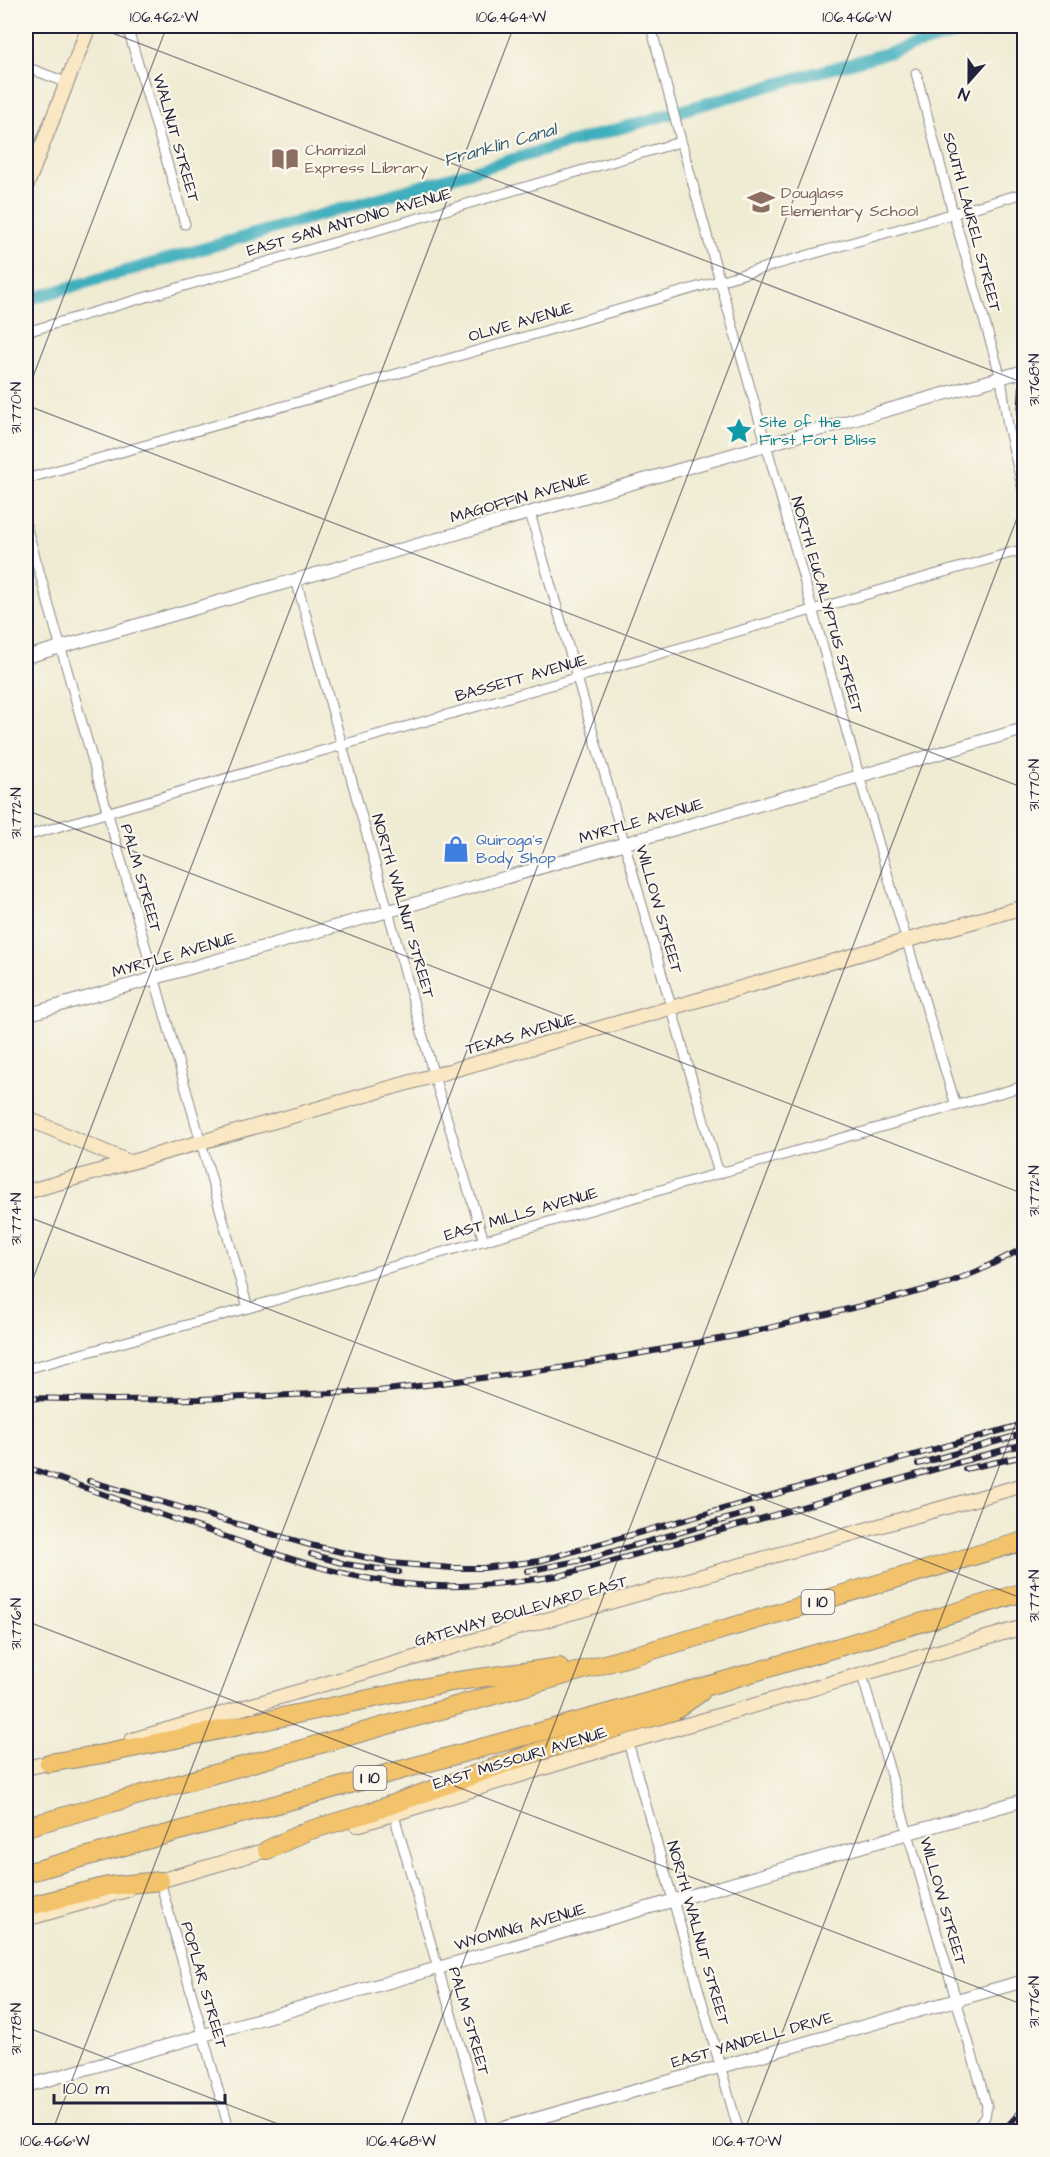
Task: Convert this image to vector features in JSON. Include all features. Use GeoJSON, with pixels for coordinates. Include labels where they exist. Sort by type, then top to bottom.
{"type":"FeatureCollection","features":[{"type":"Feature","properties":{"kind":"highway","name":"I 10"},"geometry":{"type":"LineString","coordinates":[[26,1827],[629,1657],[1024,1539]]}},
{"type":"Feature","properties":{"kind":"highway","name":"I 10"},"geometry":{"type":"LineString","coordinates":[[26,1873],[714,1684],[1023,1593]]}},
{"type":"Feature","properties":{"kind":"highway"},"geometry":{"type":"LineString","coordinates":[[49,1763],[108,1753],[450,1682],[629,1657]]}},
{"type":"Feature","properties":{"kind":"highway"},"geometry":{"type":"LineString","coordinates":[[267,1850],[307,1831],[371,1812],[540,1751],[674,1711],[714,1684]]}},
{"type":"Feature","properties":{"kind":"highway"},"geometry":{"type":"LineString","coordinates":[[26,1907],[108,1886],[160,1881]]}},
{"type":"Feature","properties":{"kind":"main road"},"geometry":{"type":"LineString","coordinates":[[26,187],[89,26]]}},
{"type":"Feature","properties":{"kind":"main road","name":"TEXAS AVENUE"},"geometry":{"type":"LineString","coordinates":[[26,1192],[1024,907]]}},
{"type":"Feature","properties":{"kind":"main road"},"geometry":{"type":"LineString","coordinates":[[26,1118],[129,1162]]}},
{"type":"Feature","properties":{"kind":"main road","name":"GATEWAY BOULEVARD EAST"},"geometry":{"type":"LineString","coordinates":[[26,1768],[183,1726],[486,1637],[1024,1485]]}},
{"type":"Feature","properties":{"kind":"main road","name":"EAST MISSOURI AVENUE"},"geometry":{"type":"LineString","coordinates":[[26,1919],[394,1815],[628,1742],[1024,1627]]}},
{"type":"Feature","properties":{"kind":"street","name":"WALNUT STREET"},"geometry":{"type":"LineString","coordinates":[[127,26],[185,224]]}},
{"type":"Feature","properties":{"kind":"street","name":"NORTH EUCALYPTUS STREET"},"geometry":{"type":"LineString","coordinates":[[651,26],[677,128],[812,611],[906,941],[956,1106]]}},
{"type":"Feature","properties":{"kind":"street"},"geometry":{"type":"LineString","coordinates":[[26,67],[68,83]]}},
{"type":"Feature","properties":{"kind":"street","name":"SOUTH LAUREL STREET"},"geometry":{"type":"LineString","coordinates":[[916,73],[953,213],[1001,378],[1008,426],[1024,494]]}},
{"type":"Feature","properties":{"kind":"street","name":"EAST SAN ANTONIO AVENUE"},"geometry":{"type":"LineString","coordinates":[[26,332],[681,142]]}},
{"type":"Feature","properties":{"kind":"street","name":"OLIVE AVENUE"},"geometry":{"type":"LineString","coordinates":[[26,479],[1024,193]]}},
{"type":"Feature","properties":{"kind":"street","name":"MAGOFFIN AVENUE"},"geometry":{"type":"LineString","coordinates":[[26,657],[1024,371]]}},
{"type":"Feature","properties":{"kind":"street","name":"WILLOW STREET"},"geometry":{"type":"LineString","coordinates":[[530,513],[719,1174]]}},
{"type":"Feature","properties":{"kind":"street","name":"PALM STREET"},"geometry":{"type":"LineString","coordinates":[[26,525],[248,1308]]}},
{"type":"Feature","properties":{"kind":"street","name":"BASSETT AVENUE"},"geometry":{"type":"LineString","coordinates":[[26,836],[1024,549]]}},
{"type":"Feature","properties":{"kind":"street","name":"NORTH WALNUT STREET"},"geometry":{"type":"LineString","coordinates":[[296,580],[434,1076],[484,1240]]}},
{"type":"Feature","properties":{"kind":"street","name":"MYRTLE AVENUE"},"geometry":{"type":"LineString","coordinates":[[26,1015],[1024,729]]}},
{"type":"Feature","properties":{"kind":"street","name":"EAST MILLS AVENUE"},"geometry":{"type":"LineString","coordinates":[[26,1369],[248,1308],[1024,1086]]}},
{"type":"Feature","properties":{"kind":"street","name":"WILLOW STREET"},"geometry":{"type":"LineString","coordinates":[[862,1675],[987,2106],[985,2117],[972,2132]]}},
{"type":"Feature","properties":{"kind":"street","name":"NORTH WALNUT STREET"},"geometry":{"type":"LineString","coordinates":[[628,1742],[739,2132]]}},
{"type":"Feature","properties":{"kind":"street","name":"WYOMING AVENUE"},"geometry":{"type":"LineString","coordinates":[[26,2086],[1024,1800]]}},
{"type":"Feature","properties":{"kind":"street","name":"PALM STREET"},"geometry":{"type":"LineString","coordinates":[[394,1815],[487,2132]]}},
{"type":"Feature","properties":{"kind":"street","name":"POPLAR STREET"},"geometry":{"type":"LineString","coordinates":[[160,1881],[230,2132]]}},
{"type":"Feature","properties":{"kind":"street","name":"EAST YANDELL DRIVE"},"geometry":{"type":"LineString","coordinates":[[487,2132],[1024,1981]]}},
{"type":"Feature","properties":{"kind":"waterway","name":"Franklin Canal"},"geometry":{"type":"LineString","coordinates":[[26,300],[697,106],[984,26]]}},
{"type":"Feature","properties":{"kind":"railway"},"geometry":{"type":"LineString","coordinates":[[1024,368],[1020,418],[1024,468]]}},
{"type":"Feature","properties":{"kind":"railway"},"geometry":{"type":"LineString","coordinates":[[26,1398],[201,1399],[379,1391],[560,1368],[735,1336],[890,1299],[946,1284],[1024,1248]]}},
{"type":"Feature","properties":{"kind":"railway"},"geometry":{"type":"LineString","coordinates":[[89,1481],[310,1545],[391,1563],[483,1568],[539,1561],[1024,1424]]}},
{"type":"Feature","properties":{"kind":"railway"},"geometry":{"type":"LineString","coordinates":[[918,1464],[1019,1435]]}},
{"type":"Feature","properties":{"kind":"railway"},"geometry":{"type":"LineString","coordinates":[[26,1467],[301,1562],[345,1574],[390,1582],[455,1586],[498,1584],[563,1575],[1024,1444]]}},
{"type":"Feature","properties":{"kind":"railway"},"geometry":{"type":"LineString","coordinates":[[965,1469],[1024,1456]]}},
{"type":"Feature","properties":{"kind":"railway"},"geometry":{"type":"LineString","coordinates":[[527,1571],[587,1559],[751,1512]]}},
{"type":"Feature","properties":{"kind":"railway"},"geometry":{"type":"LineString","coordinates":[[311,1554],[345,1564],[399,1572]]}},
{"type":"Feature","properties":{"kind":"railway"},"geometry":{"type":"LineString","coordinates":[[1002,2132],[1024,2108]]}},
{"type":"Feature","properties":{"kind":"place","name":"Chamizal Express Library"},"geometry":{"type":"Point","coordinates":[285,159]}},
{"type":"Feature","properties":{"kind":"place","name":"Douglass Elementary School"},"geometry":{"type":"Point","coordinates":[761,202]}},
{"type":"Feature","properties":{"kind":"place","name":"Site of the First Fort Bliss"},"geometry":{"type":"Point","coordinates":[739,431]}},
{"type":"Feature","properties":{"kind":"place","name":"Quiroga's Body Shop"},"geometry":{"type":"Point","coordinates":[456,849]}}]}
